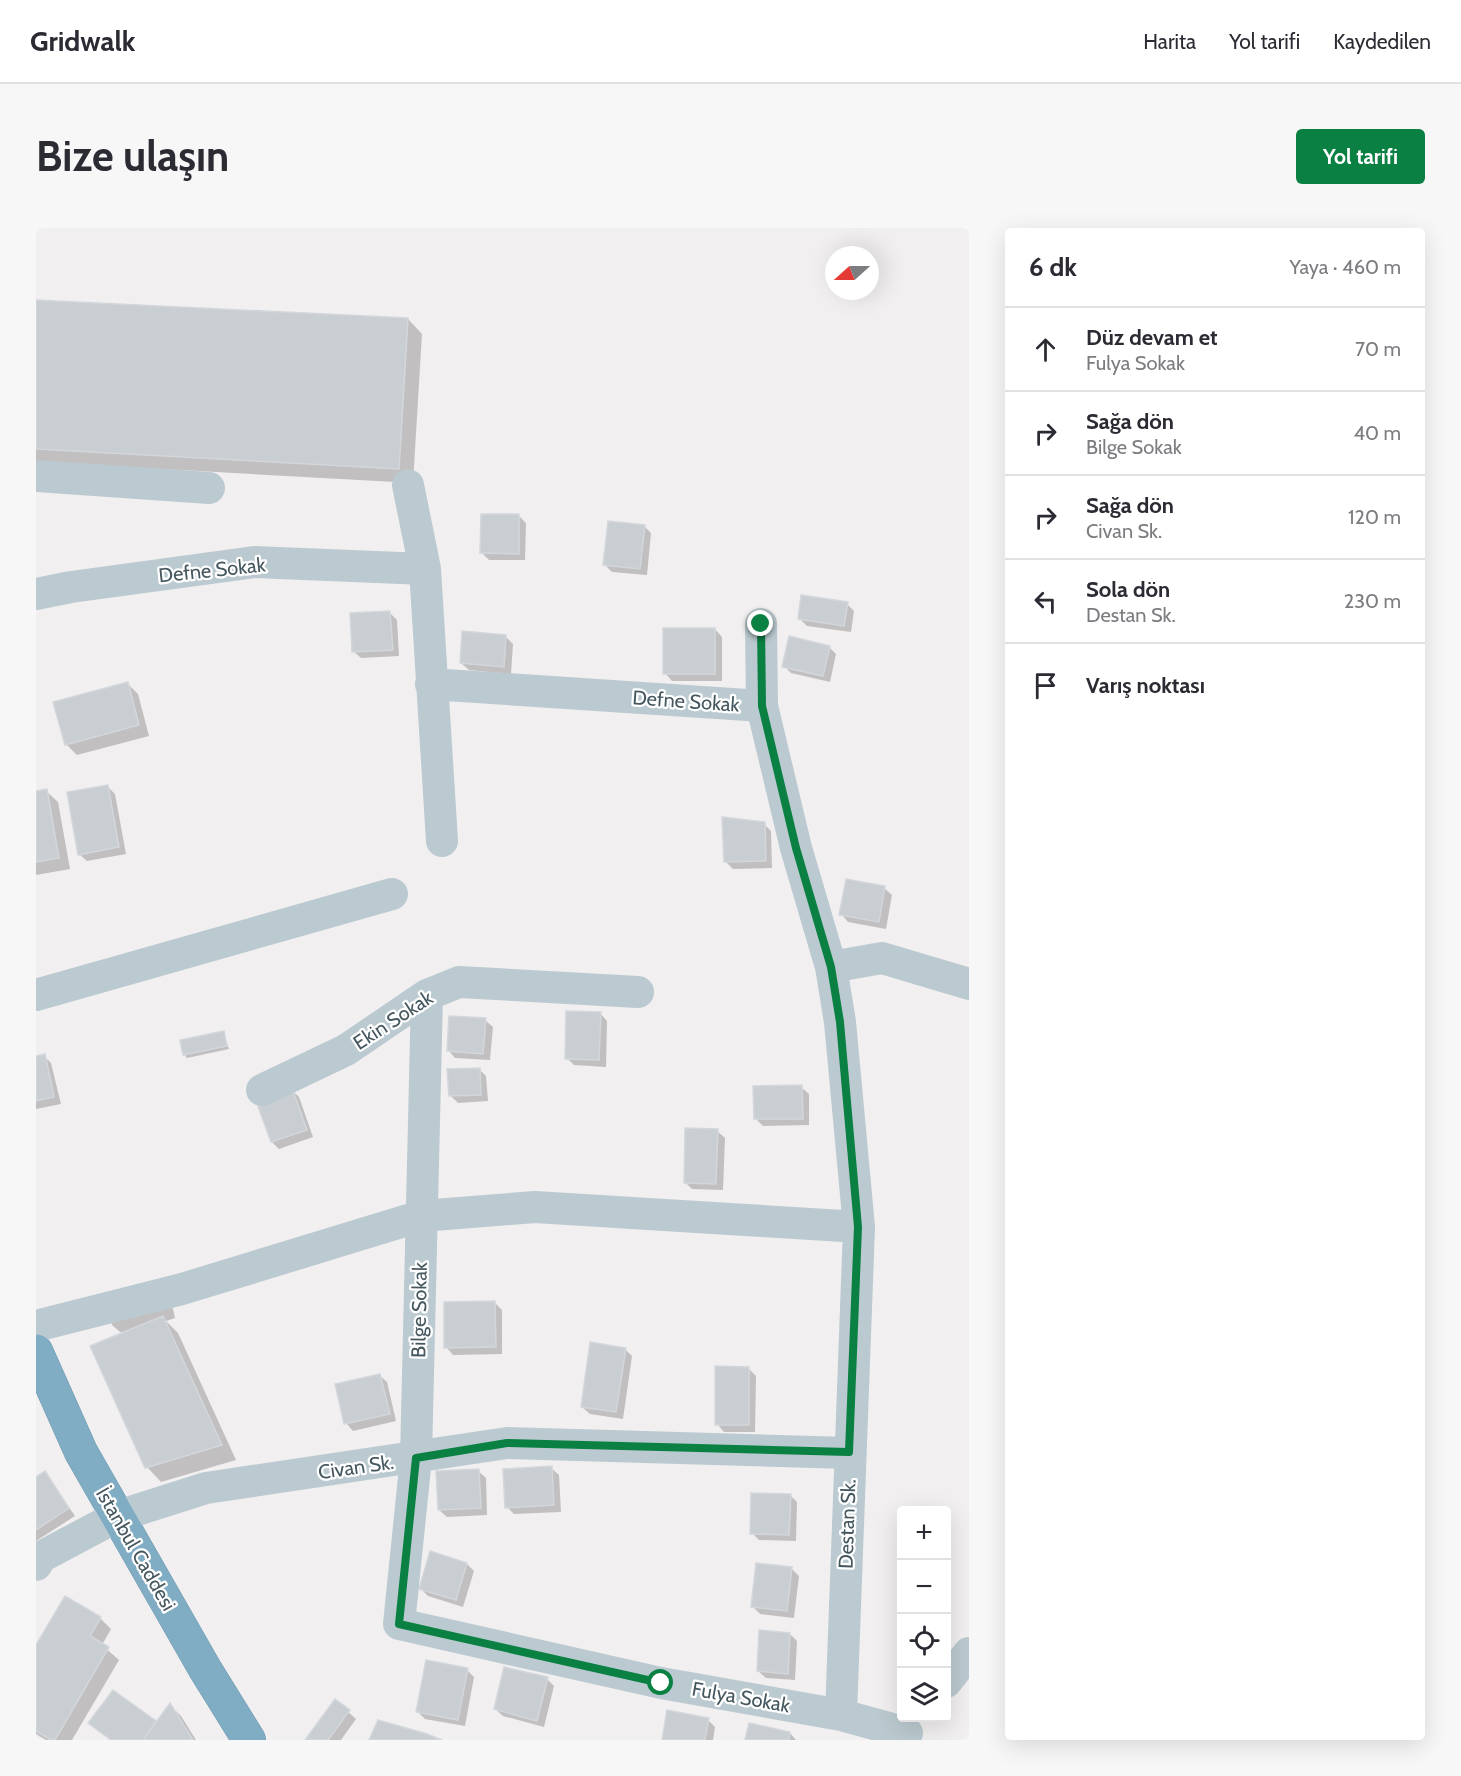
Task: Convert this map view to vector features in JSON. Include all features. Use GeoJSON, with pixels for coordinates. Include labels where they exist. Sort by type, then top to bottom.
{"type":"FeatureCollection","features":[{"type":"Feature","properties":{"kind":"highway","name":"İstanbul Caddesi"},"geometry":{"type":"LineString","coordinates":[[36,1351],[81,1452],[205,1669],[249,1740]]}},
{"type":"Feature","properties":{"kind":"street"},"geometry":{"type":"LineString","coordinates":[[36,476],[209,488]]}},
{"type":"Feature","properties":{"kind":"street"},"geometry":{"type":"LineString","coordinates":[[408,485],[425,569],[441,840]]}},
{"type":"Feature","properties":{"kind":"street","name":"Defne Sokak"},"geometry":{"type":"LineString","coordinates":[[36,594],[71,587],[254,562],[425,569]]}},
{"type":"Feature","properties":{"kind":"street","name":"Destan Sk."},"geometry":{"type":"LineString","coordinates":[[761,624],[762,706],[796,848],[831,967],[840,1022],[858,1227],[841,1714]]}},
{"type":"Feature","properties":{"kind":"street","name":"Defne Sokak"},"geometry":{"type":"LineString","coordinates":[[431,684],[762,706]]}},
{"type":"Feature","properties":{"kind":"street"},"geometry":{"type":"LineString","coordinates":[[36,995],[392,894]]}},
{"type":"Feature","properties":{"kind":"street"},"geometry":{"type":"LineString","coordinates":[[831,967],[882,958],[969,984]]}},
{"type":"Feature","properties":{"kind":"street","name":"Ekin Sokak"},"geometry":{"type":"LineString","coordinates":[[262,1090],[346,1050],[426,995],[459,982],[638,992]]}},
{"type":"Feature","properties":{"kind":"street","name":"Bilge Sokak"},"geometry":{"type":"LineString","coordinates":[[399,1624],[416,1458],[426,995]]}},
{"type":"Feature","properties":{"kind":"street"},"geometry":{"type":"LineString","coordinates":[[36,1326],[182,1289],[421,1216],[535,1207],[858,1227]]}},
{"type":"Feature","properties":{"kind":"street","name":"Civan Sk."},"geometry":{"type":"LineString","coordinates":[[36,1565],[41,1557],[118,1516],[206,1488],[507,1443],[849,1452]]}},
{"type":"Feature","properties":{"kind":"street","name":"Fulya Sokak"},"geometry":{"type":"LineString","coordinates":[[399,1624],[661,1683],[841,1714],[910,1730]]}},
{"type":"Feature","properties":{"kind":"street"},"geometry":{"type":"LineString","coordinates":[[951,1676],[969,1653]]}},
{"type":"Feature","properties":{"kind":"building"},"geometry":{"type":"Polygon","coordinates":[[[36,300],[408,318],[399,469],[36,449],[36,300]]]}},
{"type":"Feature","properties":{"kind":"building"},"geometry":{"type":"Polygon","coordinates":[[[481,514],[519,514],[519,554],[480,553],[481,514]]]}},
{"type":"Feature","properties":{"kind":"building"},"geometry":{"type":"Polygon","coordinates":[[[608,521],[645,525],[640,569],[603,565],[608,521]]]}},
{"type":"Feature","properties":{"kind":"building"},"geometry":{"type":"Polygon","coordinates":[[[801,595],[848,602],[844,626],[798,619],[801,595]]]}},
{"type":"Feature","properties":{"kind":"building"},"geometry":{"type":"Polygon","coordinates":[[[390,611],[393,650],[352,652],[350,613],[390,611]]]}},
{"type":"Feature","properties":{"kind":"building"},"geometry":{"type":"Polygon","coordinates":[[[663,628],[715,628],[715,674],[663,674],[663,628]]]}},
{"type":"Feature","properties":{"kind":"building"},"geometry":{"type":"Polygon","coordinates":[[[462,631],[506,635],[504,667],[460,663],[462,631]]]}},
{"type":"Feature","properties":{"kind":"building"},"geometry":{"type":"Polygon","coordinates":[[[789,636],[830,646],[823,676],[782,667],[789,636]]]}},
{"type":"Feature","properties":{"kind":"building"},"geometry":{"type":"Polygon","coordinates":[[[128,682],[139,725],[65,745],[53,702],[128,682]]]}},
{"type":"Feature","properties":{"kind":"building"},"geometry":{"type":"Polygon","coordinates":[[[108,785],[119,847],[78,855],[67,792],[108,785]]]}},
{"type":"Feature","properties":{"kind":"building"},"geometry":{"type":"Polygon","coordinates":[[[47,789],[59,858],[36,862],[36,791],[47,789]]]}},
{"type":"Feature","properties":{"kind":"building"},"geometry":{"type":"Polygon","coordinates":[[[722,817],[765,822],[766,861],[724,862],[722,817]]]}},
{"type":"Feature","properties":{"kind":"building"},"geometry":{"type":"Polygon","coordinates":[[[846,879],[885,886],[879,922],[839,915],[846,879]]]}},
{"type":"Feature","properties":{"kind":"building"},"geometry":{"type":"Polygon","coordinates":[[[566,1011],[601,1012],[599,1060],[565,1059],[566,1011]]]}},
{"type":"Feature","properties":{"kind":"building"},"geometry":{"type":"Polygon","coordinates":[[[449,1016],[486,1018],[483,1054],[447,1051],[449,1016]]]}},
{"type":"Feature","properties":{"kind":"building"},"geometry":{"type":"Polygon","coordinates":[[[224,1031],[227,1046],[183,1055],[180,1040],[224,1031]]]}},
{"type":"Feature","properties":{"kind":"building"},"geometry":{"type":"Polygon","coordinates":[[[45,1054],[54,1097],[36,1101],[36,1056],[45,1054]]]}},
{"type":"Feature","properties":{"kind":"building"},"geometry":{"type":"Polygon","coordinates":[[[480,1068],[481,1095],[449,1096],[447,1069],[480,1068]]]}},
{"type":"Feature","properties":{"kind":"building"},"geometry":{"type":"Polygon","coordinates":[[[802,1085],[803,1119],[754,1119],[753,1086],[802,1085]]]}},
{"type":"Feature","properties":{"kind":"building"},"geometry":{"type":"Polygon","coordinates":[[[292,1088],[307,1130],[271,1142],[256,1101],[292,1088]]]}},
{"type":"Feature","properties":{"kind":"building"},"geometry":{"type":"Polygon","coordinates":[[[685,1128],[718,1129],[716,1184],[684,1183],[685,1128]]]}},
{"type":"Feature","properties":{"kind":"building"},"geometry":{"type":"Polygon","coordinates":[[[495,1301],[496,1347],[444,1348],[444,1302],[495,1301]]]}},
{"type":"Feature","properties":{"kind":"building"},"geometry":{"type":"Polygon","coordinates":[[[163,1316],[222,1445],[145,1468],[90,1346],[163,1316]]]}},
{"type":"Feature","properties":{"kind":"building"},"geometry":{"type":"Polygon","coordinates":[[[590,1342],[626,1348],[616,1412],[581,1407],[590,1342]]]}},
{"type":"Feature","properties":{"kind":"building"},"geometry":{"type":"Polygon","coordinates":[[[715,1366],[749,1367],[749,1425],[715,1425],[715,1366]]]}},
{"type":"Feature","properties":{"kind":"building"},"geometry":{"type":"Polygon","coordinates":[[[380,1374],[390,1414],[344,1424],[335,1384],[380,1374]]]}},
{"type":"Feature","properties":{"kind":"building"},"geometry":{"type":"Polygon","coordinates":[[[552,1466],[554,1505],[505,1508],[503,1469],[552,1466]]]}},
{"type":"Feature","properties":{"kind":"building"},"geometry":{"type":"Polygon","coordinates":[[[479,1469],[481,1508],[438,1510],[436,1471],[479,1469]]]}},
{"type":"Feature","properties":{"kind":"building"},"geometry":{"type":"Polygon","coordinates":[[[45,1471],[69,1508],[36,1530],[36,1477],[45,1471]]]}},
{"type":"Feature","properties":{"kind":"building"},"geometry":{"type":"Polygon","coordinates":[[[751,1493],[791,1494],[789,1535],[750,1534],[751,1493]]]}},
{"type":"Feature","properties":{"kind":"building"},"geometry":{"type":"Polygon","coordinates":[[[430,1551],[467,1563],[456,1600],[419,1589],[430,1551]]]}},
{"type":"Feature","properties":{"kind":"building"},"geometry":{"type":"Polygon","coordinates":[[[756,1563],[792,1567],[787,1611],[751,1607],[756,1563]]]}},
{"type":"Feature","properties":{"kind":"building"},"geometry":{"type":"Polygon","coordinates":[[[65,1596],[101,1617],[90,1636],[109,1647],[55,1740],[51,1740],[36,1731],[36,1645],[65,1596]]]}},
{"type":"Feature","properties":{"kind":"building"},"geometry":{"type":"Polygon","coordinates":[[[759,1630],[790,1633],[788,1674],[757,1671],[759,1630]]]}},
{"type":"Feature","properties":{"kind":"building"},"geometry":{"type":"Polygon","coordinates":[[[426,1660],[468,1668],[458,1720],[416,1712],[426,1660]]]}},
{"type":"Feature","properties":{"kind":"building"},"geometry":{"type":"Polygon","coordinates":[[[504,1667],[548,1677],[537,1721],[494,1709],[504,1667]]]}},
{"type":"Feature","properties":{"kind":"building"},"geometry":{"type":"Polygon","coordinates":[[[113,1690],[156,1721],[143,1740],[111,1740],[88,1723],[113,1690]]]}},
{"type":"Feature","properties":{"kind":"building"},"geometry":{"type":"Polygon","coordinates":[[[335,1699],[350,1710],[328,1740],[305,1740],[335,1699]]]}},
{"type":"Feature","properties":{"kind":"building"},"geometry":{"type":"Polygon","coordinates":[[[170,1703],[193,1740],[143,1740],[170,1703]]]}},
{"type":"Feature","properties":{"kind":"building"},"geometry":{"type":"Polygon","coordinates":[[[667,1710],[709,1718],[705,1740],[662,1740],[667,1710]]]}},
{"type":"Feature","properties":{"kind":"building"},"geometry":{"type":"Polygon","coordinates":[[[378,1720],[427,1734],[442,1740],[369,1740],[378,1720]]]}},
{"type":"Feature","properties":{"kind":"building"},"geometry":{"type":"Polygon","coordinates":[[[749,1723],[790,1732],[789,1740],[745,1740],[749,1723]]]}},
{"type":"Feature","properties":{"kind":"route"},"geometry":{"type":"LineString","coordinates":[[661,1683],[399,1624],[416,1458],[507,1443],[849,1452],[858,1227],[840,1022],[831,967],[796,848],[762,706],[761,624]]}}]}
